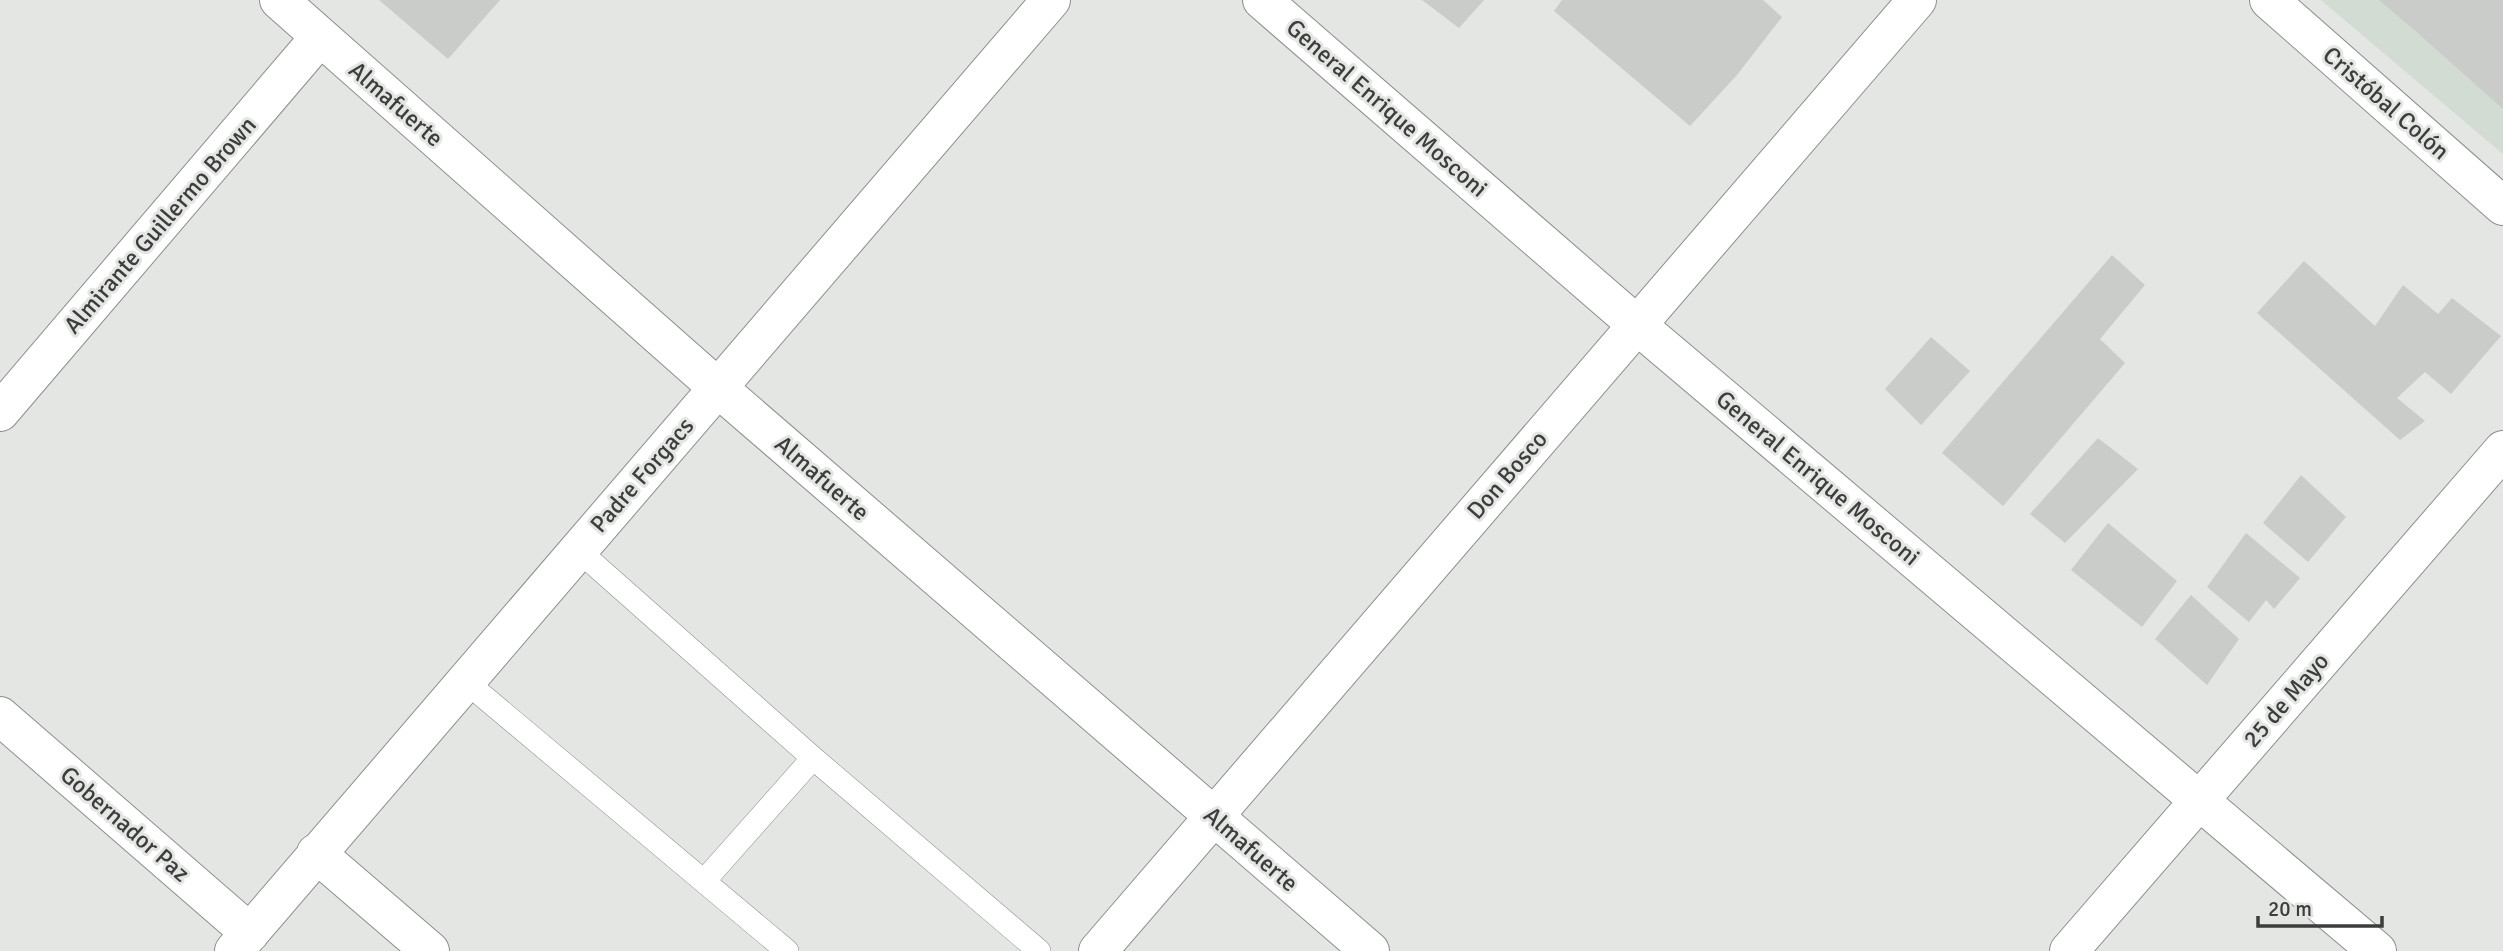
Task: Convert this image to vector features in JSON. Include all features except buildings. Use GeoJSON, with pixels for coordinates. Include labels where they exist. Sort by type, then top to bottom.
{"type":"FeatureCollection","features":[{"type":"Feature","properties":{"kind":"street","name":"Almafuerte"},"geometry":{"type":"LineString","coordinates":[[279,0],[718,388],[1370,951]]}},
{"type":"Feature","properties":{"kind":"street","name":"Padre Forgacs"},"geometry":{"type":"LineString","coordinates":[[242,942],[1051,0]]}},
{"type":"Feature","properties":{"kind":"street","name":"General Enrique Mosconi"},"geometry":{"type":"LineString","coordinates":[[1262,0],[1637,325],[2377,951]]}},
{"type":"Feature","properties":{"kind":"street","name":"Don Bosco"},"geometry":{"type":"LineString","coordinates":[[1098,951],[1917,0]]}},
{"type":"Feature","properties":{"kind":"street","name":"Cristóbal Colón"},"geometry":{"type":"LineString","coordinates":[[2269,0],[2503,206]]}},
{"type":"Feature","properties":{"kind":"street","name":"Almirante Guillermo Brown"},"geometry":{"type":"LineString","coordinates":[[0,412],[320,37]]}},
{"type":"Feature","properties":{"kind":"street","name":"25 de Mayo"},"geometry":{"type":"LineString","coordinates":[[2069,951],[2503,450]]}},
{"type":"Feature","properties":{"kind":"street","name":"Gobernador Paz"},"geometry":{"type":"LineString","coordinates":[[0,716],[242,942]]}},
{"type":"Feature","properties":{"kind":"street"},"geometry":{"type":"LineString","coordinates":[[316,853],[430,951]]}},
{"type":"Feature","properties":{"kind":"lane"},"geometry":{"type":"LineString","coordinates":[[578,550],[813,758],[1039,951]]}},
{"type":"Feature","properties":{"kind":"lane"},"geometry":{"type":"LineString","coordinates":[[466,681],[787,951]]}},
{"type":"Feature","properties":{"kind":"lane"},"geometry":{"type":"LineString","coordinates":[[704,881],[813,758]]}},
{"type":"Feature","properties":{"kind":"shaded area"},"geometry":{"type":"Polygon","coordinates":[[[2321,0],[2503,0],[2503,154],[2321,0]]]}}]}
